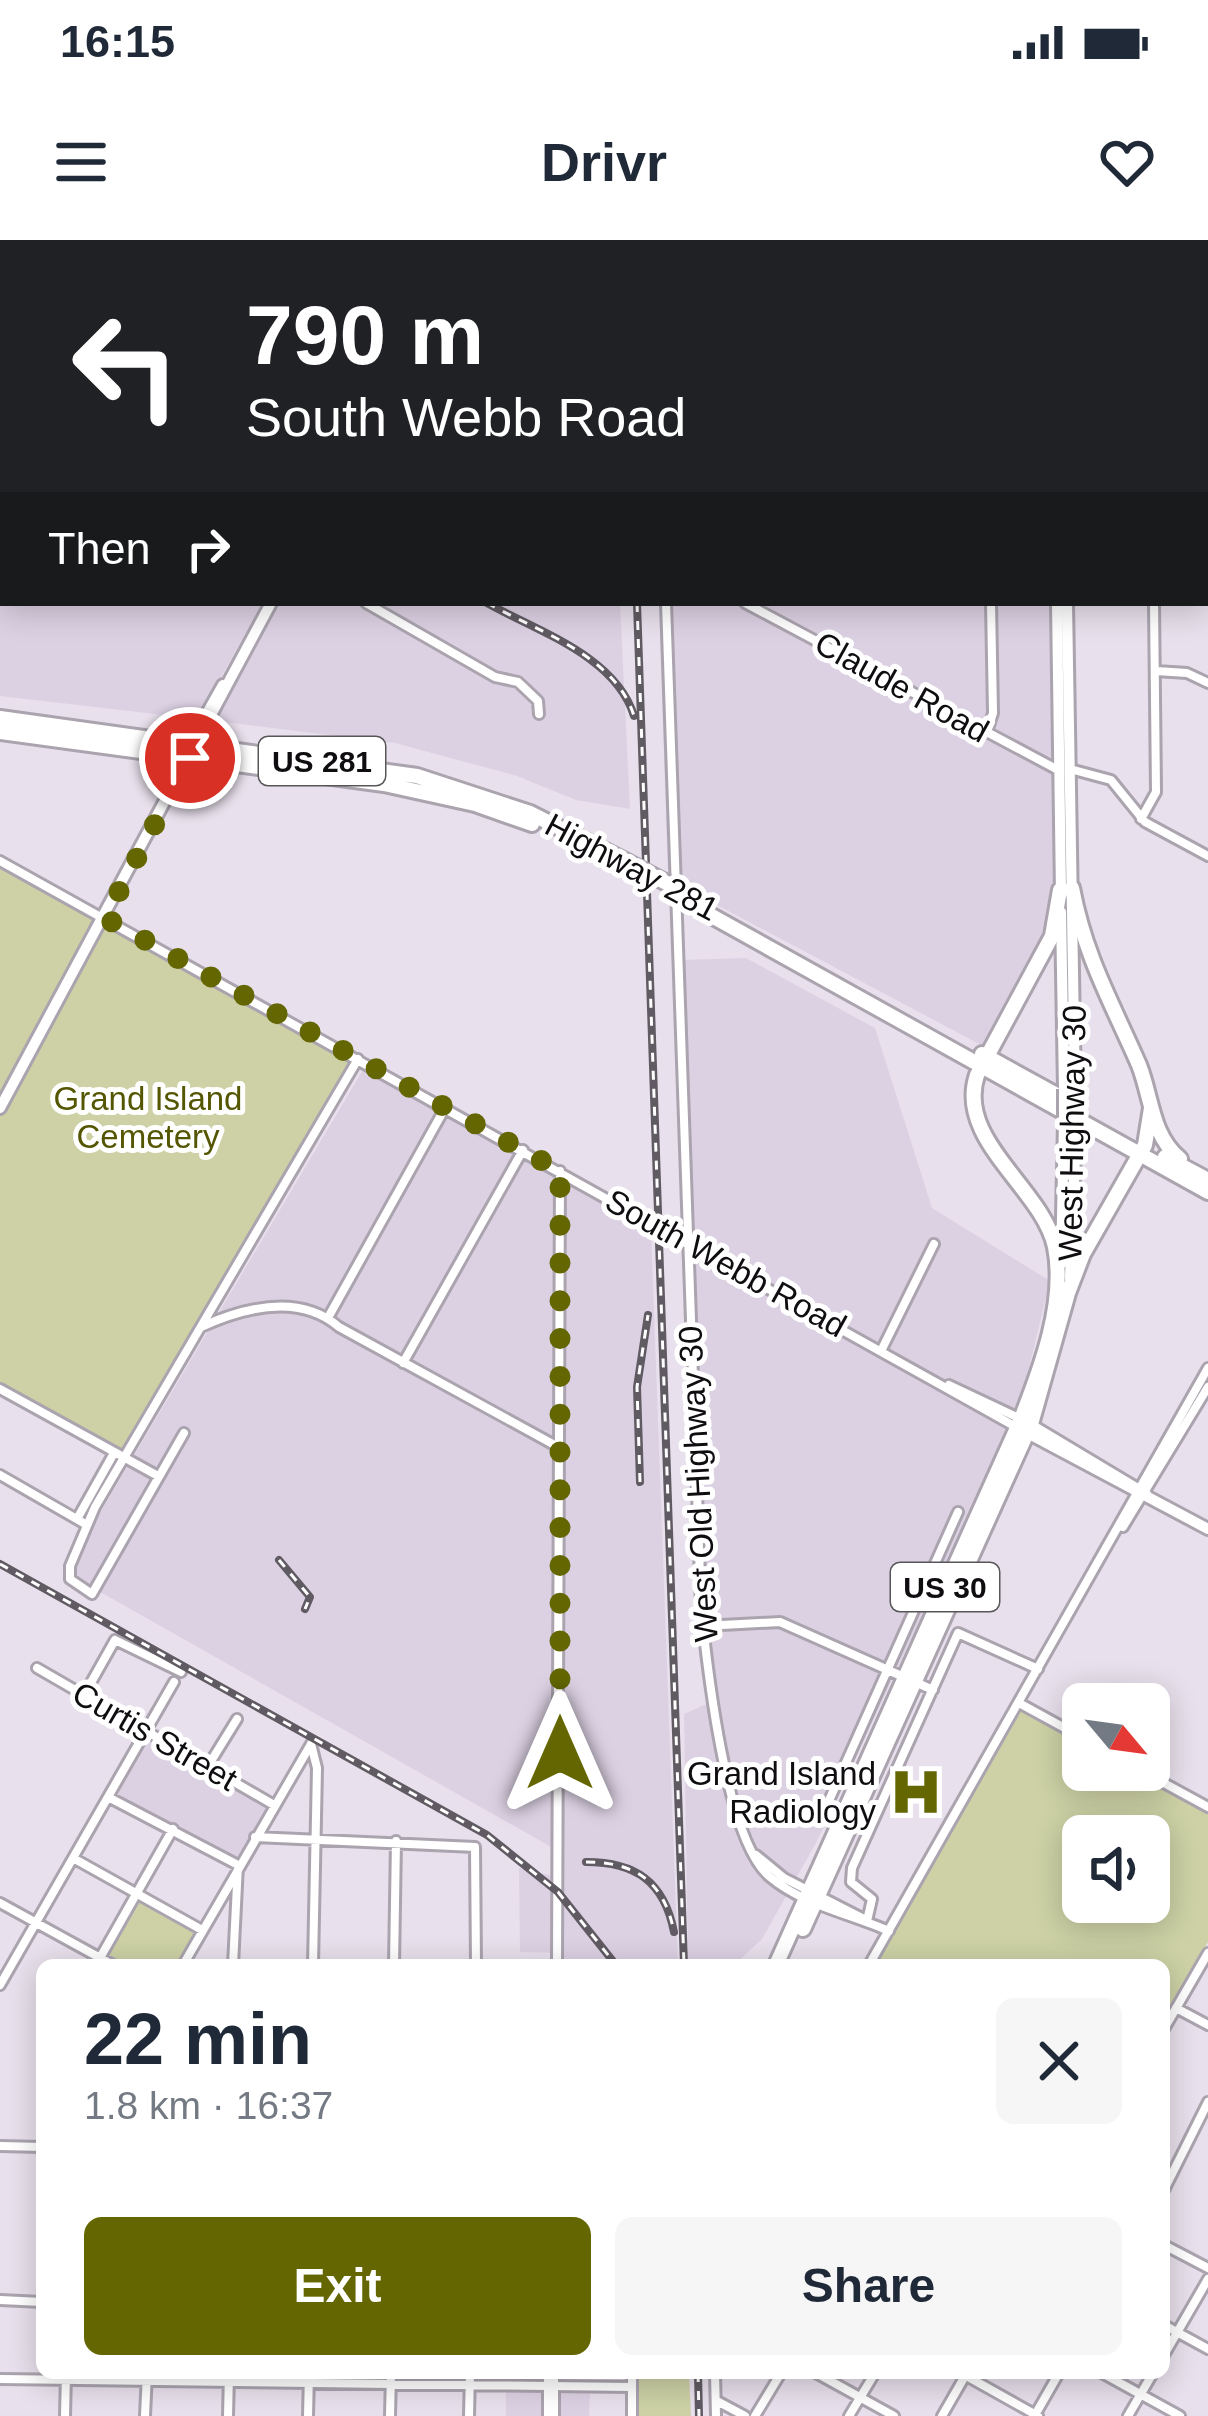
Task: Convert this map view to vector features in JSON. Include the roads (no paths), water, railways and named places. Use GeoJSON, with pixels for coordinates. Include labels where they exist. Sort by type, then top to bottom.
{"type":"FeatureCollection","features":[{"type":"Feature","properties":{"kind":"highway","name":"Highway 281"},"geometry":{"type":"LineString","coordinates":[[0,718],[448,796],[526,821],[628,867],[985,1060],[1208,1192]]}},
{"type":"Feature","properties":{"kind":"highway","name":"Highway 281"},"geometry":{"type":"LineString","coordinates":[[0,732],[190,750]]}},
{"type":"Feature","properties":{"kind":"highway"},"geometry":{"type":"LineString","coordinates":[[973,1091],[1052,936],[1066,889]]}},
{"type":"Feature","properties":{"kind":"highway"},"geometry":{"type":"LineString","coordinates":[[1066,889],[1093,972],[1136,1060],[1169,1149],[1208,1180]]}},
{"type":"Feature","properties":{"kind":"highway","name":"Highway 281"},"geometry":{"type":"LineString","coordinates":[[692,901],[927,1034],[985,1060]]}},
{"type":"Feature","properties":{"kind":"highway"},"geometry":{"type":"LineString","coordinates":[[927,1034],[964,1068],[988,1139],[1046,1218],[1059,1276]]}},
{"type":"Feature","properties":{"kind":"highway"},"geometry":{"type":"LineString","coordinates":[[1068,1293],[1142,1149],[1150,1108]]}},
{"type":"Feature","properties":{"kind":"highway","name":"Highway 281"},"geometry":{"type":"LineString","coordinates":[[1142,1149],[1208,1180]]}},
{"type":"Feature","properties":{"kind":"highway"},"geometry":{"type":"LineString","coordinates":[[1117,1195],[1135,1174],[1148,1169],[1208,1192]]}},
{"type":"Feature","properties":{"kind":"highway","name":"West Highway 30"},"geometry":{"type":"LineString","coordinates":[[1024,1426],[1059,1276]]}},
{"type":"Feature","properties":{"kind":"highway","name":"West Highway 30"},"geometry":{"type":"LineString","coordinates":[[788,1959],[1024,1426],[1068,1293]]}},
{"type":"Feature","properties":{"kind":"highway","name":"West Highway 30"},"geometry":{"type":"LineString","coordinates":[[779,1959],[813,1896]]}},
{"type":"Feature","properties":{"kind":"highway"},"geometry":{"type":"LineString","coordinates":[[551,2379],[551,2416]]}},
{"type":"Feature","properties":{"kind":"main road"},"geometry":{"type":"LineString","coordinates":[[0,1108],[269,606]]}},
{"type":"Feature","properties":{"kind":"main road","name":"West Highway 30"},"geometry":{"type":"LineString","coordinates":[[1057,606],[1060,755],[1067,774]]}},
{"type":"Feature","properties":{"kind":"main road","name":"West Highway 30"},"geometry":{"type":"LineString","coordinates":[[1067,606],[1066,889],[1070,1092],[1076,1131],[1068,1293]]}},
{"type":"Feature","properties":{"kind":"main road","name":"West Highway 30"},"geometry":{"type":"LineString","coordinates":[[1059,1276],[1064,1123],[1070,1092]]}},
{"type":"Feature","properties":{"kind":"main road","name":"South Webb Road"},"geometry":{"type":"LineString","coordinates":[[1024,1426],[1208,1529]]}},
{"type":"Feature","properties":{"kind":"street"},"geometry":{"type":"LineString","coordinates":[[371,606],[495,677],[518,682],[538,700],[539,714]]}},
{"type":"Feature","properties":{"kind":"street","name":"West Old Highway 30"},"geometry":{"type":"LineString","coordinates":[[666,606],[703,1626],[726,1764],[741,1824],[755,1854],[813,1896],[889,1931]]}},
{"type":"Feature","properties":{"kind":"street","name":"Claude Road"},"geometry":{"type":"LineString","coordinates":[[751,606],[1067,774],[1111,780],[1141,819],[1208,856]]}},
{"type":"Feature","properties":{"kind":"street"},"geometry":{"type":"LineString","coordinates":[[987,733],[993,713],[991,606]]}},
{"type":"Feature","properties":{"kind":"street"},"geometry":{"type":"LineString","coordinates":[[1141,819],[1156,792],[1154,606]]}},
{"type":"Feature","properties":{"kind":"street"},"geometry":{"type":"LineString","coordinates":[[1156,671],[1187,673],[1208,682]]}},
{"type":"Feature","properties":{"kind":"street","name":"South Webb Road"},"geometry":{"type":"LineString","coordinates":[[0,861],[1024,1426]]}},
{"type":"Feature","properties":{"kind":"street"},"geometry":{"type":"LineString","coordinates":[[77,1519],[199,1329],[358,1059]]}},
{"type":"Feature","properties":{"kind":"street"},"geometry":{"type":"LineString","coordinates":[[329,1316],[445,1107]]}},
{"type":"Feature","properties":{"kind":"street"},"geometry":{"type":"LineString","coordinates":[[403,1363],[523,1150]]}},
{"type":"Feature","properties":{"kind":"street"},"geometry":{"type":"LineString","coordinates":[[557,1959],[560,1171]]}},
{"type":"Feature","properties":{"kind":"street"},"geometry":{"type":"LineString","coordinates":[[882,1349],[934,1244]]}},
{"type":"Feature","properties":{"kind":"street"},"geometry":{"type":"LineString","coordinates":[[199,1329],[267,1304],[329,1316],[403,1363],[560,1448]]}},
{"type":"Feature","properties":{"kind":"street"},"geometry":{"type":"LineString","coordinates":[[1199,1403],[1208,1372]]}},
{"type":"Feature","properties":{"kind":"street"},"geometry":{"type":"LineString","coordinates":[[873,1959],[1208,1372]]}},
{"type":"Feature","properties":{"kind":"street"},"geometry":{"type":"LineString","coordinates":[[1141,1492],[1208,1387]]}},
{"type":"Feature","properties":{"kind":"street"},"geometry":{"type":"LineString","coordinates":[[0,1389],[158,1476]]}},
{"type":"Feature","properties":{"kind":"street"},"geometry":{"type":"LineString","coordinates":[[1175,1444],[1184,1411]]}},
{"type":"Feature","properties":{"kind":"street"},"geometry":{"type":"LineString","coordinates":[[118,1455],[70,1566],[70,1579],[92,1594],[184,1433]]}},
{"type":"Feature","properties":{"kind":"street"},"geometry":{"type":"LineString","coordinates":[[0,1475],[87,1525]]}},
{"type":"Feature","properties":{"kind":"street"},"geometry":{"type":"LineString","coordinates":[[826,1805],[958,1512]]}},
{"type":"Feature","properties":{"kind":"street"},"geometry":{"type":"LineString","coordinates":[[703,1626],[780,1622],[933,1690]]}},
{"type":"Feature","properties":{"kind":"street"},"geometry":{"type":"LineString","coordinates":[[867,1921],[872,1899],[852,1883],[850,1873],[958,1633],[1038,1669]]}},
{"type":"Feature","properties":{"kind":"street"},"geometry":{"type":"LineString","coordinates":[[83,1695],[113,1643],[120,1640],[181,1672]]}},
{"type":"Feature","properties":{"kind":"street","name":"Curtis Street"},"geometry":{"type":"LineString","coordinates":[[37,1668],[274,1804]]}},
{"type":"Feature","properties":{"kind":"street"},"geometry":{"type":"LineString","coordinates":[[0,1985],[174,1682]]}},
{"type":"Feature","properties":{"kind":"street"},"geometry":{"type":"LineString","coordinates":[[1019,1703],[1062,1727]]}},
{"type":"Feature","properties":{"kind":"street"},"geometry":{"type":"LineString","coordinates":[[208,1766],[237,1719]]}},
{"type":"Feature","properties":{"kind":"street"},"geometry":{"type":"LineString","coordinates":[[186,1959],[310,1744],[316,1752],[313,1959]]}},
{"type":"Feature","properties":{"kind":"street"},"geometry":{"type":"LineString","coordinates":[[1170,1786],[1208,1807]]}},
{"type":"Feature","properties":{"kind":"street"},"geometry":{"type":"LineString","coordinates":[[108,1797],[238,1865]]}},
{"type":"Feature","properties":{"kind":"street"},"geometry":{"type":"LineString","coordinates":[[100,1959],[173,1829]]}},
{"type":"Feature","properties":{"kind":"street"},"geometry":{"type":"LineString","coordinates":[[255,1837],[475,1847],[476,1959]]}},
{"type":"Feature","properties":{"kind":"street"},"geometry":{"type":"LineString","coordinates":[[394,1959],[396,1841]]}},
{"type":"Feature","properties":{"kind":"street"},"geometry":{"type":"LineString","coordinates":[[74,1858],[202,1930]]}},
{"type":"Feature","properties":{"kind":"street"},"geometry":{"type":"LineString","coordinates":[[233,1959],[238,1865]]}},
{"type":"Feature","properties":{"kind":"street"},"geometry":{"type":"LineString","coordinates":[[220,1895],[234,1903]]}},
{"type":"Feature","properties":{"kind":"street"},"geometry":{"type":"LineString","coordinates":[[0,1903],[93,1959]]}},
{"type":"Feature","properties":{"kind":"street"},"geometry":{"type":"LineString","coordinates":[[1170,2019],[1208,1953]]}},
{"type":"Feature","properties":{"kind":"street"},"geometry":{"type":"LineString","coordinates":[[1176,2008],[1208,2025]]}},
{"type":"Feature","properties":{"kind":"street"},"geometry":{"type":"LineString","coordinates":[[1170,2177],[1207,2105]]}},
{"type":"Feature","properties":{"kind":"street"},"geometry":{"type":"LineString","coordinates":[[0,2146],[36,2146]]}},
{"type":"Feature","properties":{"kind":"street"},"geometry":{"type":"LineString","coordinates":[[1170,2248],[1208,2269]]}},
{"type":"Feature","properties":{"kind":"street"},"geometry":{"type":"LineString","coordinates":[[1170,2344],[1208,2279]]}},
{"type":"Feature","properties":{"kind":"street"},"geometry":{"type":"LineString","coordinates":[[0,2300],[36,2302]]}},
{"type":"Feature","properties":{"kind":"street"},"geometry":{"type":"LineString","coordinates":[[1170,2328],[1208,2349]]}},
{"type":"Feature","properties":{"kind":"street"},"geometry":{"type":"LineString","coordinates":[[0,2379],[36,2377]]}},
{"type":"Feature","properties":{"kind":"street"},"geometry":{"type":"LineString","coordinates":[[65,2416],[66,2379]]}},
{"type":"Feature","properties":{"kind":"street"},"geometry":{"type":"LineString","coordinates":[[145,2416],[147,2379]]}},
{"type":"Feature","properties":{"kind":"street"},"geometry":{"type":"LineString","coordinates":[[228,2416],[229,2379]]}},
{"type":"Feature","properties":{"kind":"street"},"geometry":{"type":"LineString","coordinates":[[308,2379],[308,2416]]}},
{"type":"Feature","properties":{"kind":"street"},"geometry":{"type":"LineString","coordinates":[[390,2416],[391,2379]]}},
{"type":"Feature","properties":{"kind":"street"},"geometry":{"type":"LineString","coordinates":[[469,2416],[470,2379]]}},
{"type":"Feature","properties":{"kind":"street"},"geometry":{"type":"LineString","coordinates":[[551,2379],[632,2386]]}},
{"type":"Feature","properties":{"kind":"street"},"geometry":{"type":"LineString","coordinates":[[632,2379],[632,2416]]}},
{"type":"Feature","properties":{"kind":"street"},"geometry":{"type":"LineString","coordinates":[[715,2379],[716,2416]]}},
{"type":"Feature","properties":{"kind":"street"},"geometry":{"type":"LineString","coordinates":[[755,2416],[777,2379]]}},
{"type":"Feature","properties":{"kind":"street"},"geometry":{"type":"LineString","coordinates":[[827,2379],[895,2416]]}},
{"type":"Feature","properties":{"kind":"street"},"geometry":{"type":"LineString","coordinates":[[850,2416],[871,2379]]}},
{"type":"Feature","properties":{"kind":"street"},"geometry":{"type":"LineString","coordinates":[[942,2416],[962,2379]]}},
{"type":"Feature","properties":{"kind":"street"},"geometry":{"type":"LineString","coordinates":[[974,2379],[1036,2415],[1056,2379]]}},
{"type":"Feature","properties":{"kind":"street"},"geometry":{"type":"LineString","coordinates":[[1113,2379],[1180,2416]]}},
{"type":"Feature","properties":{"kind":"street"},"geometry":{"type":"LineString","coordinates":[[1128,2416],[1150,2379]]}},
{"type":"Feature","properties":{"kind":"street"},"geometry":{"type":"LineString","coordinates":[[716,2400],[745,2416]]}},
{"type":"Feature","properties":{"kind":"railway"},"geometry":{"type":"LineString","coordinates":[[493,606],[593,661],[625,695],[634,716]]}},
{"type":"Feature","properties":{"kind":"railway"},"geometry":{"type":"LineString","coordinates":[[637,606],[684,1959]]}},
{"type":"Feature","properties":{"kind":"railway"},"geometry":{"type":"LineString","coordinates":[[640,1482],[637,1387],[648,1315]]}},
{"type":"Feature","properties":{"kind":"railway"},"geometry":{"type":"LineString","coordinates":[[279,1560],[310,1597],[305,1609]]}},
{"type":"Feature","properties":{"kind":"railway"},"geometry":{"type":"LineString","coordinates":[[0,1564],[487,1835],[558,1892],[611,1959]]}},
{"type":"Feature","properties":{"kind":"railway"},"geometry":{"type":"LineString","coordinates":[[586,1862],[619,1866],[645,1878],[663,1900],[674,1932]]}},
{"type":"Feature","properties":{"kind":"railway"},"geometry":{"type":"LineString","coordinates":[[698,2379],[699,2416]]}},
{"type":"Feature","properties":{"kind":"place","name":"Grand Island Radiology"},"geometry":{"type":"Point","coordinates":[916,1792]}},
{"type":"Feature","properties":{"kind":"park label","name":"Grand Island Cemetery"},"geometry":{"type":"Point","coordinates":[148,1117]}}]}
